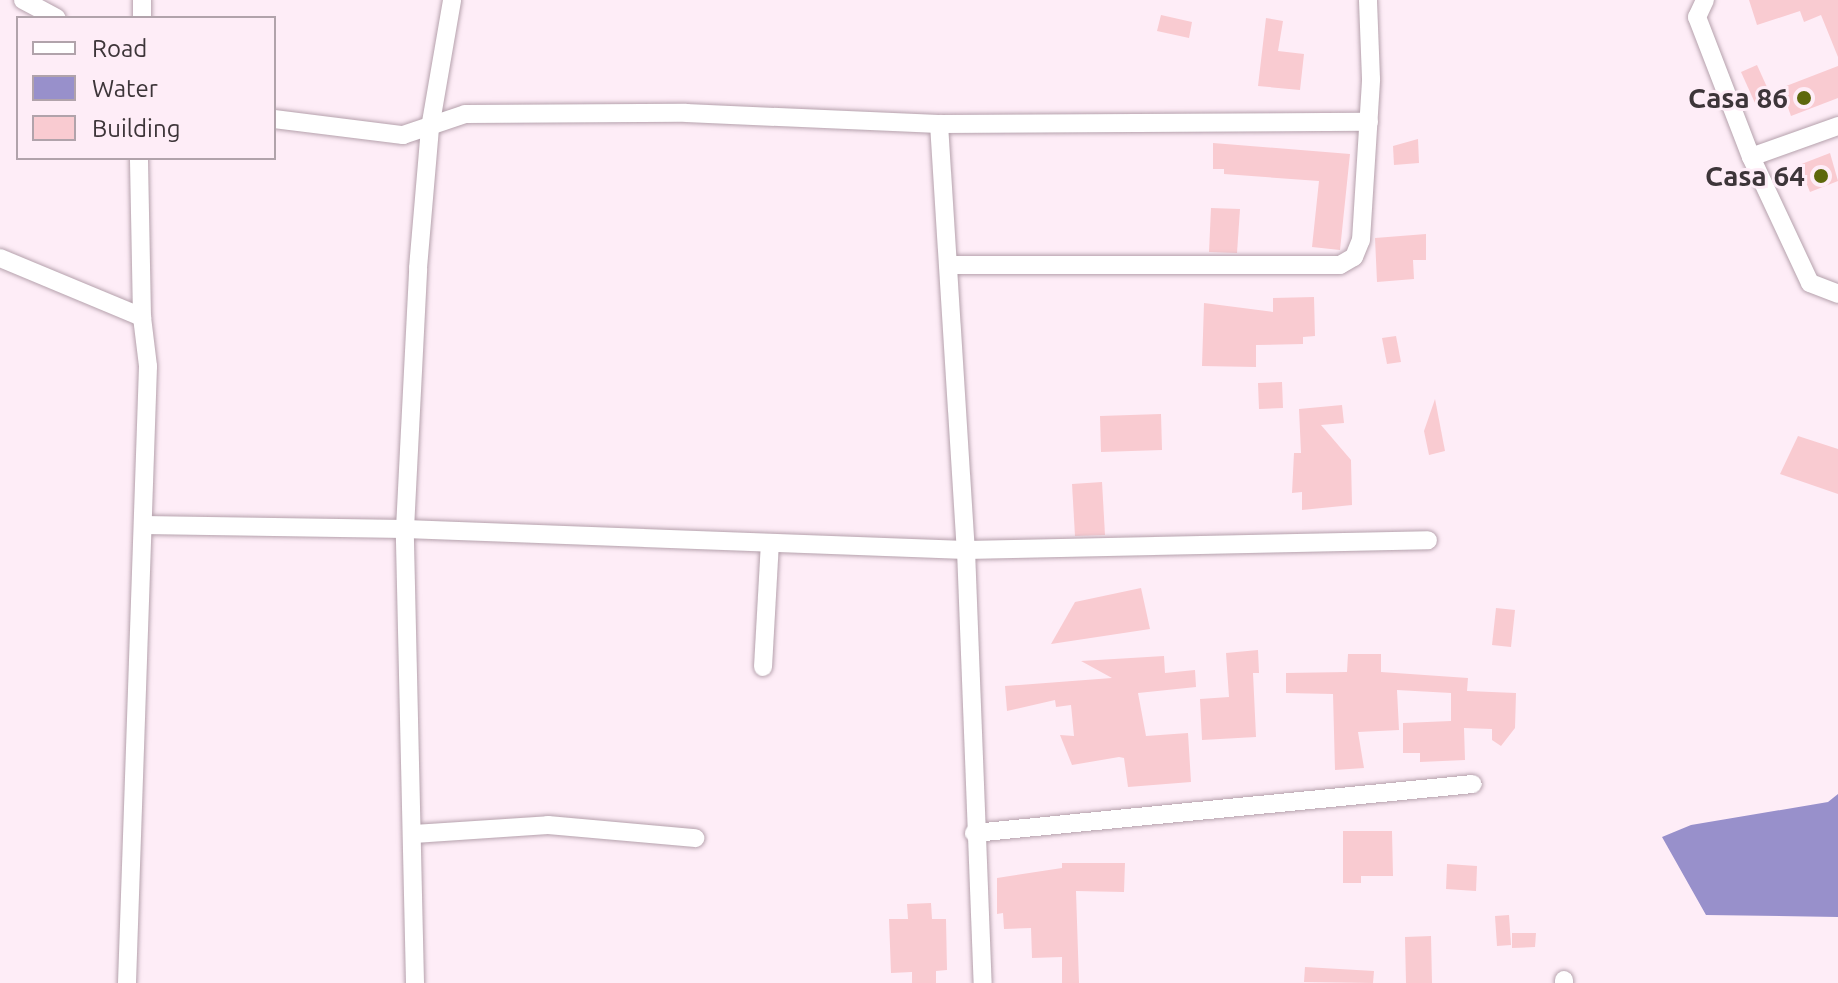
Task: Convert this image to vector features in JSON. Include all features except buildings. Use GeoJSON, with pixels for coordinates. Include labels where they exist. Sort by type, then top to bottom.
{"type":"FeatureCollection","features":[{"type":"Feature","properties":{"kind":"street"},"geometry":{"type":"LineString","coordinates":[[23,0],[53,16]]}},
{"type":"Feature","properties":{"kind":"street"},"geometry":{"type":"LineString","coordinates":[[415,983],[405,529],[430,128],[452,0]]}},
{"type":"Feature","properties":{"kind":"street"},"geometry":{"type":"LineString","coordinates":[[948,265],[1340,265],[1354,257],[1361,240],[1369,122],[1368,0]]}},
{"type":"Feature","properties":{"kind":"street"},"geometry":{"type":"LineString","coordinates":[[1705,0],[1697,17],[1751,157],[1810,283],[1838,294]]}},
{"type":"Feature","properties":{"kind":"street"},"geometry":{"type":"LineString","coordinates":[[276,119],[403,135],[465,114],[686,113],[939,124],[1369,122]]}},
{"type":"Feature","properties":{"kind":"street"},"geometry":{"type":"LineString","coordinates":[[939,124],[966,550],[974,833],[983,983]]}},
{"type":"Feature","properties":{"kind":"street"},"geometry":{"type":"LineString","coordinates":[[1751,157],[1838,126]]}},
{"type":"Feature","properties":{"kind":"street"},"geometry":{"type":"LineString","coordinates":[[127,983],[148,366],[142,317],[139,160]]}},
{"type":"Feature","properties":{"kind":"street"},"geometry":{"type":"LineString","coordinates":[[0,258],[142,317]]}},
{"type":"Feature","properties":{"kind":"street"},"geometry":{"type":"LineString","coordinates":[[143,525],[405,529],[966,550],[1428,540]]}},
{"type":"Feature","properties":{"kind":"street"},"geometry":{"type":"LineString","coordinates":[[763,667],[770,543]]}},
{"type":"Feature","properties":{"kind":"street"},"geometry":{"type":"LineString","coordinates":[[974,833],[1473,784]]}},
{"type":"Feature","properties":{"kind":"street"},"geometry":{"type":"LineString","coordinates":[[414,834],[548,825],[695,838]]}},
{"type":"Feature","properties":{"kind":"water"},"geometry":{"type":"Polygon","coordinates":[[[1838,794],[1838,917],[1706,915],[1662,837],[1691,825],[1828,802],[1838,794]]]}},
{"type":"Feature","properties":{"kind":"place","name":"Casa 86"},"geometry":{"type":"Point","coordinates":[1804,98]}},
{"type":"Feature","properties":{"kind":"place","name":"Casa 64"},"geometry":{"type":"Point","coordinates":[1821,176]}}]}
